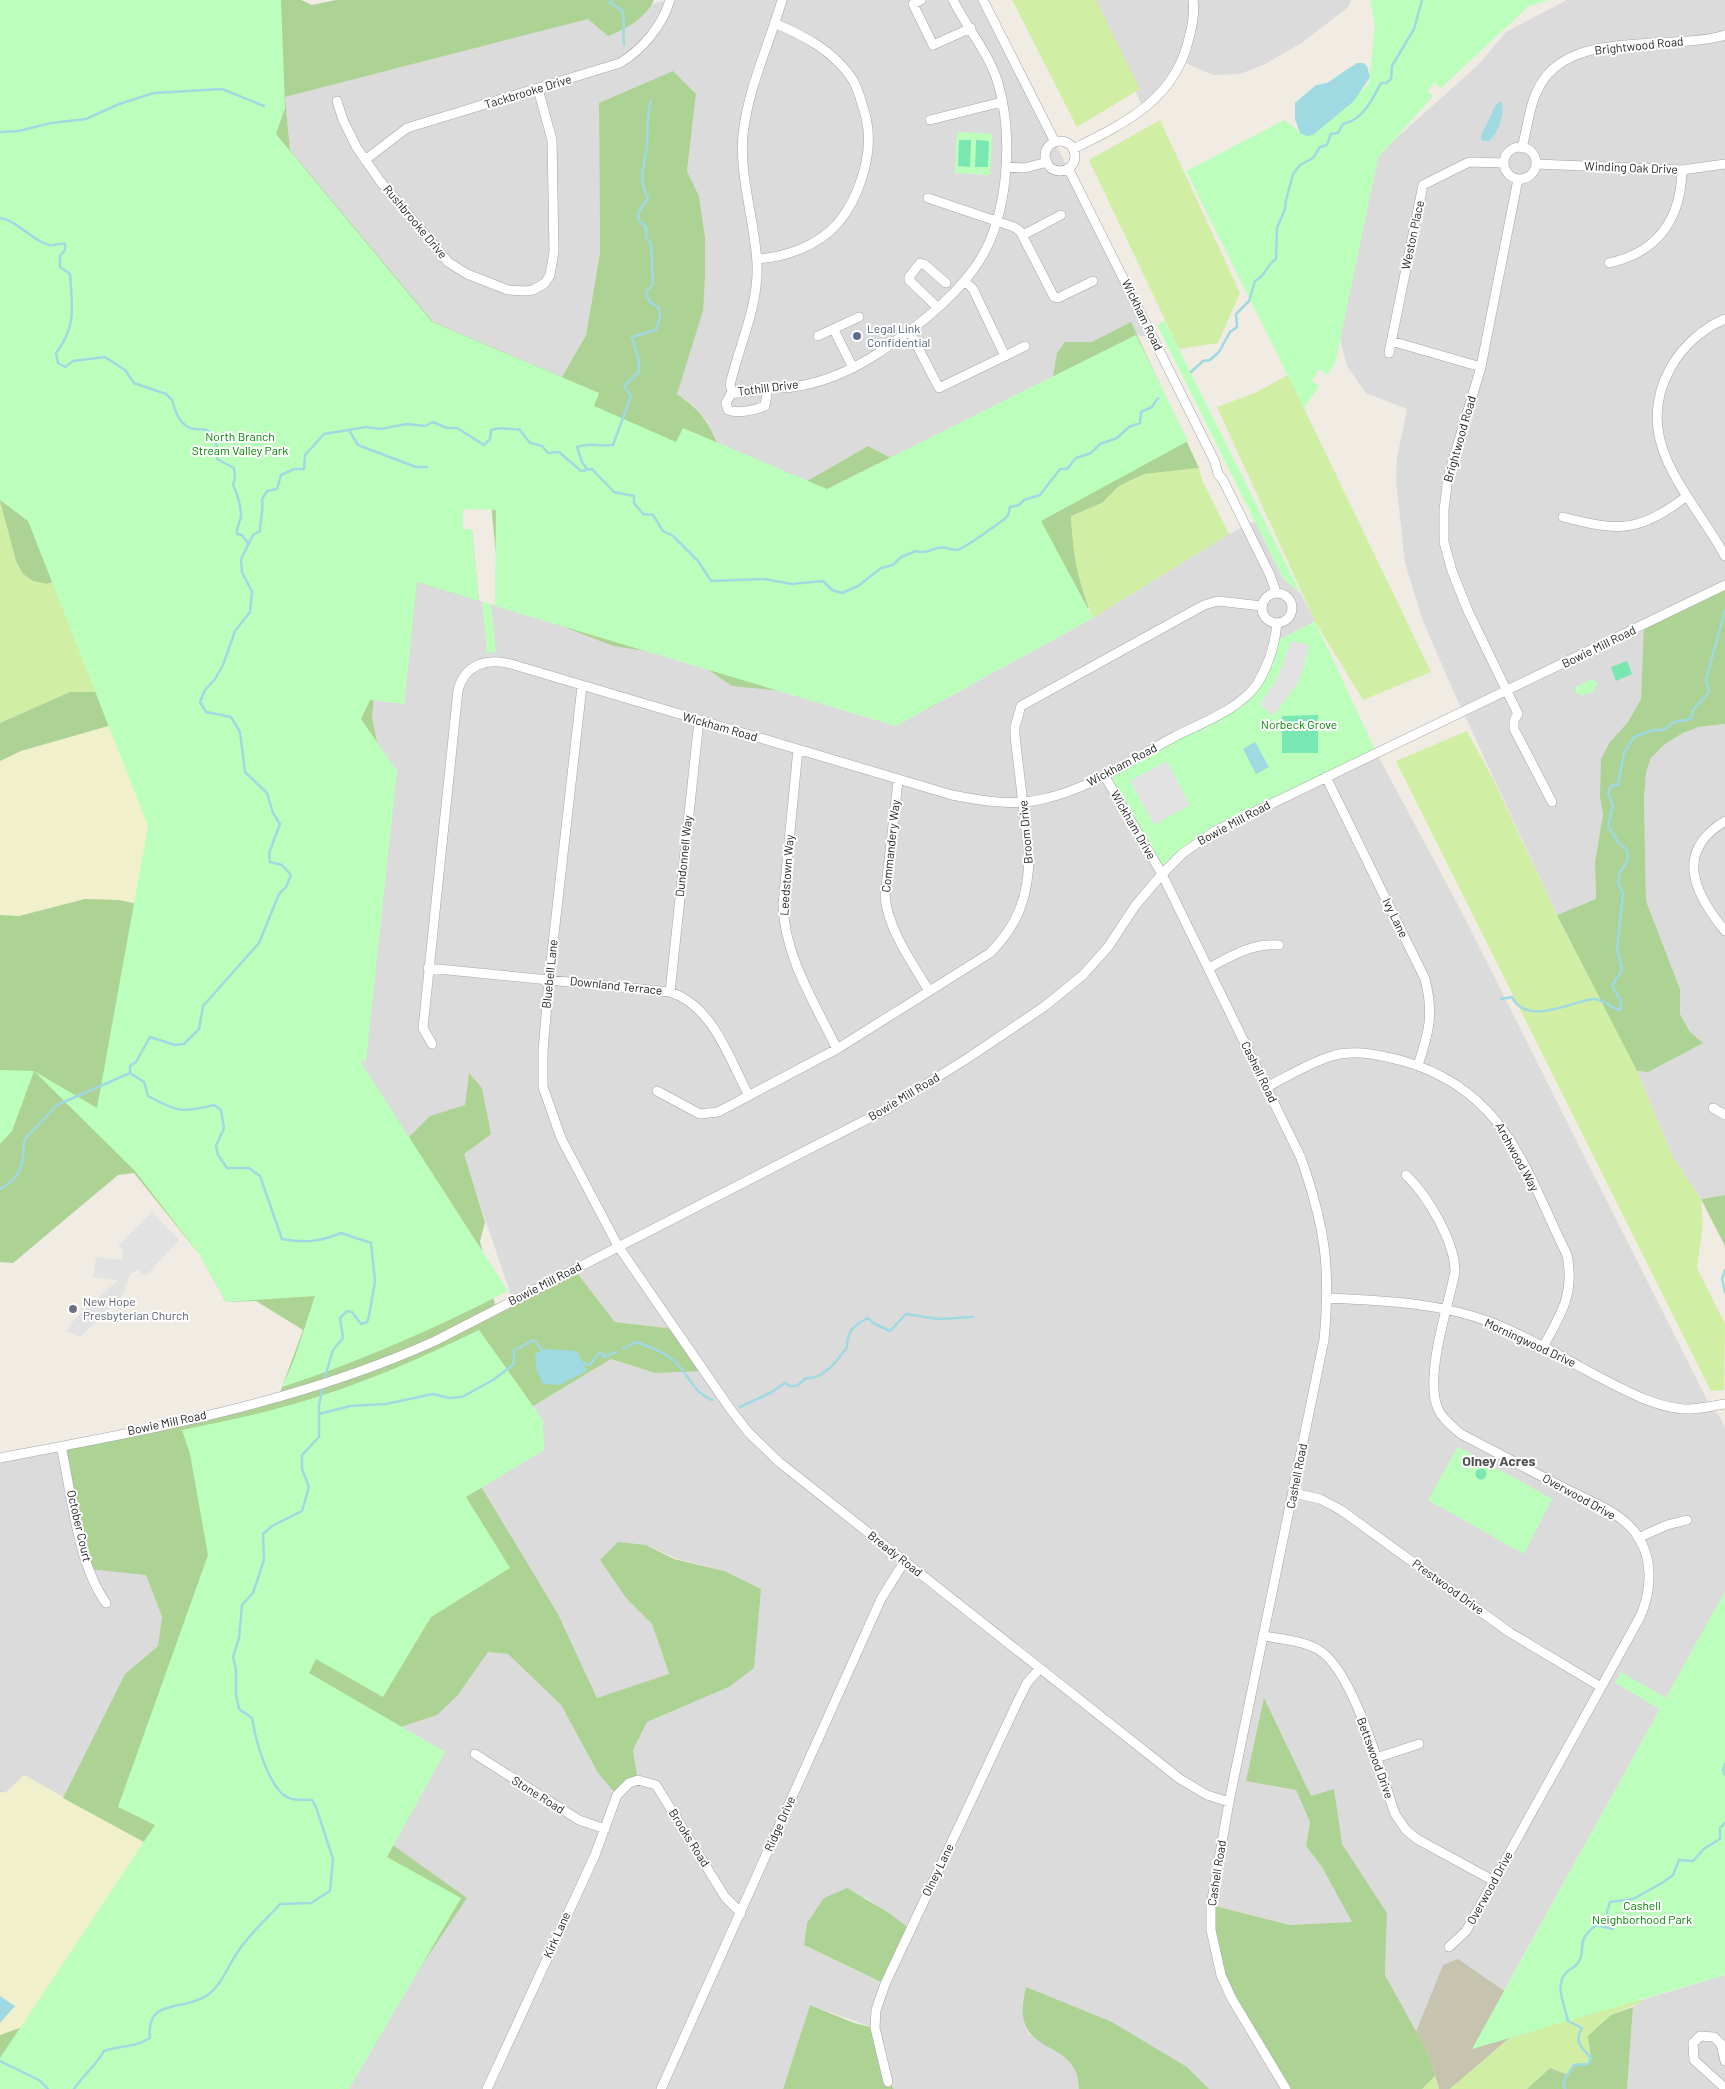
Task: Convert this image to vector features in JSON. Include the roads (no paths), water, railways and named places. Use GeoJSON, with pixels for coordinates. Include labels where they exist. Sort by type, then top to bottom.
{"type":"FeatureCollection","features":[{"type":"Feature","properties":{"kind":"street","name":"Tackbrooke Drive"},"geometry":{"type":"LineString","coordinates":[[365,160],[407,128],[620,63],[629,58],[656,28],[664,16],[670,0]]}},
{"type":"Feature","properties":{"kind":"street","name":"Tothill Drive"},"geometry":{"type":"LineString","coordinates":[[782,0],[756,75],[743,135],[742,159],[756,258],[753,303],[730,385],[732,392],[738,394],[752,388],[795,387],[853,368],[909,330],[937,307],[964,281],[984,252],[996,220],[1006,167],[1005,124],[998,82],[953,0]]}},
{"type":"Feature","properties":{"kind":"street"},"geometry":{"type":"LineString","coordinates":[[921,0],[913,4],[933,45],[970,28]]}},
{"type":"Feature","properties":{"kind":"street"},"geometry":{"type":"LineString","coordinates":[[983,0],[1054,142]]}},
{"type":"Feature","properties":{"kind":"street"},"geometry":{"type":"LineString","coordinates":[[1073,149],[1118,127],[1144,110],[1160,95],[1174,75],[1187,50],[1192,28],[1193,0]]}},
{"type":"Feature","properties":{"kind":"street"},"geometry":{"type":"LineString","coordinates":[[756,258],[779,257],[801,249],[821,237],[838,223],[855,193],[864,172],[868,144],[868,123],[854,81],[836,59],[818,45],[799,33],[774,23]]}},
{"type":"Feature","properties":{"kind":"street","name":"Brightwood Road"},"geometry":{"type":"LineString","coordinates":[[1522,148],[1537,91],[1544,78],[1556,65],[1591,50],[1725,35]]}},
{"type":"Feature","properties":{"kind":"street","name":"Rushbrooke Drive"},"geometry":{"type":"LineString","coordinates":[[337,101],[349,133],[365,160],[442,254],[455,267],[508,290],[533,290],[545,283],[550,275],[554,252],[552,140],[538,89]]}},
{"type":"Feature","properties":{"kind":"street"},"geometry":{"type":"LineString","coordinates":[[930,120],[1002,102]]}},
{"type":"Feature","properties":{"kind":"street"},"geometry":{"type":"LineString","coordinates":[[1054,142],[1065,142],[1073,149],[1074,160],[1068,168],[1058,170],[1047,162],[1048,148],[1054,142]]}},
{"type":"Feature","properties":{"kind":"street"},"geometry":{"type":"LineString","coordinates":[[1522,148],[1532,153],[1536,164],[1531,174],[1518,179],[1509,175],[1504,163],[1509,152],[1522,148]]}},
{"type":"Feature","properties":{"kind":"street"},"geometry":{"type":"LineString","coordinates":[[1006,167],[1025,168],[1047,162]]}},
{"type":"Feature","properties":{"kind":"street","name":"Weston Place"},"geometry":{"type":"LineString","coordinates":[[1389,353],[1423,185],[1469,162],[1504,163]]}},
{"type":"Feature","properties":{"kind":"street","name":"Winding Oak Drive"},"geometry":{"type":"LineString","coordinates":[[1536,164],[1682,170],[1725,164]]}},
{"type":"Feature","properties":{"kind":"street","name":"Wickham Road"},"geometry":{"type":"LineString","coordinates":[[1068,168],[1214,462],[1218,464],[1224,475],[1223,480],[1270,575],[1276,592]]}},
{"type":"Feature","properties":{"kind":"street"},"geometry":{"type":"LineString","coordinates":[[1609,263],[1630,258],[1644,249],[1657,238],[1671,221],[1680,199],[1682,170]]}},
{"type":"Feature","properties":{"kind":"street","name":"Brightwood Road"},"geometry":{"type":"LineString","coordinates":[[1518,179],[1481,367],[1448,477],[1444,510],[1444,542],[1452,571],[1468,611],[1518,714],[1514,720],[1514,729],[1552,802]]}},
{"type":"Feature","properties":{"kind":"street"},"geometry":{"type":"LineString","coordinates":[[928,198],[1014,227],[1023,235],[1054,298],[1058,298],[1093,281]]}},
{"type":"Feature","properties":{"kind":"street"},"geometry":{"type":"LineString","coordinates":[[1023,235],[1061,215]]}},
{"type":"Feature","properties":{"kind":"street"},"geometry":{"type":"LineString","coordinates":[[937,307],[909,280],[909,277],[920,264],[924,264],[946,283]]}},
{"type":"Feature","properties":{"kind":"street"},"geometry":{"type":"LineString","coordinates":[[964,281],[973,289],[1005,356]]}},
{"type":"Feature","properties":{"kind":"street"},"geometry":{"type":"LineString","coordinates":[[818,336],[859,317]]}},
{"type":"Feature","properties":{"kind":"street"},"geometry":{"type":"LineString","coordinates":[[1725,319],[1701,332],[1683,350],[1667,374],[1658,401],[1657,421],[1661,448],[1671,471],[1725,556]]}},
{"type":"Feature","properties":{"kind":"street"},"geometry":{"type":"LineString","coordinates":[[834,330],[853,368]]}},
{"type":"Feature","properties":{"kind":"street"},"geometry":{"type":"LineString","coordinates":[[909,330],[939,388],[1025,346]]}},
{"type":"Feature","properties":{"kind":"street"},"geometry":{"type":"LineString","coordinates":[[1391,341],[1481,367]]}},
{"type":"Feature","properties":{"kind":"street"},"geometry":{"type":"LineString","coordinates":[[732,392],[726,403],[728,410],[746,410],[765,406],[768,388]]}},
{"type":"Feature","properties":{"kind":"street"},"geometry":{"type":"LineString","coordinates":[[1563,517],[1596,526],[1630,527],[1650,520],[1687,496]]}},
{"type":"Feature","properties":{"kind":"street","name":"Bowie Mill Road"},"geometry":{"type":"LineString","coordinates":[[0,1458],[252,1405],[336,1381],[392,1360],[435,1341],[887,1109],[1045,1006],[1083,975],[1108,947],[1135,906],[1162,874],[1183,853],[1215,831],[1725,585]]}},
{"type":"Feature","properties":{"kind":"street"},"geometry":{"type":"LineString","coordinates":[[1276,592],[1285,595],[1292,607],[1286,620],[1277,623],[1266,618],[1262,606],[1265,598],[1276,592]]}},
{"type":"Feature","properties":{"kind":"street","name":"Broom Drive"},"geometry":{"type":"LineString","coordinates":[[657,1091],[692,1111],[704,1115],[718,1112],[837,1049],[990,953],[1003,940],[1015,922],[1023,905],[1029,873],[1024,802],[1015,727],[1021,706],[1204,605],[1218,601],[1262,606]]}},
{"type":"Feature","properties":{"kind":"street","name":"Wickham Road"},"geometry":{"type":"LineString","coordinates":[[432,1044],[423,1028],[458,690],[468,670],[479,664],[496,661],[798,749],[898,781],[977,800],[1024,802],[1062,794],[1104,776],[1244,698],[1256,684],[1268,663],[1276,642],[1277,623]]}},
{"type":"Feature","properties":{"kind":"street","name":"Bluebell Lane"},"geometry":{"type":"LineString","coordinates":[[582,686],[549,979],[543,1051],[543,1087],[561,1138],[618,1246]]}},
{"type":"Feature","properties":{"kind":"street","name":"Dundonnell Way"},"geometry":{"type":"LineString","coordinates":[[670,992],[699,720]]}},
{"type":"Feature","properties":{"kind":"street","name":"Leedstown Way"},"geometry":{"type":"LineString","coordinates":[[798,749],[783,904],[783,923],[795,961],[837,1049]]}},
{"type":"Feature","properties":{"kind":"street"},"geometry":{"type":"LineString","coordinates":[[1114,794],[1115,777],[1120,766]]}},
{"type":"Feature","properties":{"kind":"street","name":"Wickham Drive"},"geometry":{"type":"LineString","coordinates":[[1104,776],[1162,874]]}},
{"type":"Feature","properties":{"kind":"street","name":"Ivy Lane"},"geometry":{"type":"LineString","coordinates":[[1326,777],[1425,980],[1431,1016],[1429,1034],[1418,1066]]}},
{"type":"Feature","properties":{"kind":"street","name":"Commandery Way"},"geometry":{"type":"LineString","coordinates":[[898,781],[885,896],[886,908],[893,928],[929,991]]}},
{"type":"Feature","properties":{"kind":"street"},"geometry":{"type":"LineString","coordinates":[[1725,820],[1701,842],[1694,854],[1696,886],[1725,931]]}},
{"type":"Feature","properties":{"kind":"street","name":"Cashell Road"},"geometry":{"type":"LineString","coordinates":[[1162,874],[1301,1158],[1316,1200],[1326,1249],[1328,1298],[1324,1340],[1229,1802],[1211,1905],[1211,1930],[1215,1957],[1232,1999],[1286,2089]]}},
{"type":"Feature","properties":{"kind":"street"},"geometry":{"type":"LineString","coordinates":[[1209,968],[1250,948],[1264,944],[1278,945]]}},
{"type":"Feature","properties":{"kind":"street","name":"Downland Terrace"},"geometry":{"type":"LineString","coordinates":[[428,968],[670,992],[691,1001],[708,1018],[749,1096]]}},
{"type":"Feature","properties":{"kind":"street","name":"Archwood Way"},"geometry":{"type":"LineString","coordinates":[[1267,1087],[1311,1064],[1346,1053],[1374,1053],[1418,1066],[1461,1086],[1480,1101],[1495,1117],[1511,1141],[1567,1255],[1571,1275],[1569,1293],[1559,1318],[1543,1347]]}},
{"type":"Feature","properties":{"kind":"street"},"geometry":{"type":"LineString","coordinates":[[1713,1108],[1725,1115]]}},
{"type":"Feature","properties":{"kind":"street","name":"Overwood Drive"},"geometry":{"type":"LineString","coordinates":[[1406,1175],[1425,1195],[1453,1254],[1455,1272],[1434,1367],[1433,1389],[1438,1409],[1446,1421],[1461,1434],[1600,1506],[1624,1522],[1638,1538],[1648,1564],[1648,1598],[1466,1931],[1449,1948]]}},
{"type":"Feature","properties":{"kind":"street","name":"Bready Road"},"geometry":{"type":"LineString","coordinates":[[618,1246],[731,1410],[748,1432],[779,1462],[1180,1779],[1207,1795],[1229,1802]]}},
{"type":"Feature","properties":{"kind":"street","name":"Morningwood Drive"},"geometry":{"type":"LineString","coordinates":[[1328,1298],[1403,1302],[1447,1309],[1489,1322],[1543,1347],[1635,1396],[1663,1406],[1684,1409],[1725,1404]]}},
{"type":"Feature","properties":{"kind":"street","name":"October Court"},"geometry":{"type":"LineString","coordinates":[[61,1446],[82,1544],[94,1586],[106,1603]]}},
{"type":"Feature","properties":{"kind":"street","name":"Prestwood Drive"},"geometry":{"type":"LineString","coordinates":[[1294,1493],[1320,1499],[1341,1510],[1509,1632],[1601,1687]]}},
{"type":"Feature","properties":{"kind":"street"},"geometry":{"type":"LineString","coordinates":[[1638,1538],[1667,1525],[1687,1520]]}},
{"type":"Feature","properties":{"kind":"street","name":"Ridge Drive"},"geometry":{"type":"LineString","coordinates":[[661,2089],[881,1599],[904,1562]]}},
{"type":"Feature","properties":{"kind":"street","name":"Bettswood Drive"},"geometry":{"type":"LineString","coordinates":[[1264,1636],[1309,1645],[1335,1663],[1351,1690],[1395,1814],[1406,1830],[1417,1839],[1494,1881]]}},
{"type":"Feature","properties":{"kind":"street","name":"Olney Lane"},"geometry":{"type":"LineString","coordinates":[[888,2082],[875,2028],[876,2010],[885,1984],[1018,1701],[1027,1684],[1040,1668]]}},
{"type":"Feature","properties":{"kind":"street"},"geometry":{"type":"LineString","coordinates":[[1376,1758],[1419,1744]]}},
{"type":"Feature","properties":{"kind":"street","name":"Stone Road"},"geometry":{"type":"LineString","coordinates":[[475,1754],[579,1820],[605,1829]]}},
{"type":"Feature","properties":{"kind":"street","name":"Brooks Road"},"geometry":{"type":"LineString","coordinates":[[629,1783],[638,1780],[656,1785],[725,1897],[741,1913]]}},
{"type":"Feature","properties":{"kind":"street","name":"Kirk Lane"},"geometry":{"type":"LineString","coordinates":[[487,2089],[605,1829],[617,1795],[629,1783]]}},
{"type":"Feature","properties":{"kind":"street"},"geometry":{"type":"LineString","coordinates":[[1725,2061],[1721,2044],[1714,2036],[1700,2036],[1693,2043],[1694,2060],[1725,2088]]}},
{"type":"Feature","properties":{"kind":"water"},"geometry":{"type":"Polygon","coordinates":[[[1357,63],[1363,63],[1367,66],[1370,77],[1354,101],[1313,135],[1307,136],[1300,133],[1295,119],[1295,103],[1316,85],[1327,83],[1357,63]]]}},
{"type":"Feature","properties":{"kind":"water"},"geometry":{"type":"Polygon","coordinates":[[[1501,101],[1502,116],[1498,128],[1489,141],[1482,141],[1481,136],[1496,104],[1501,101]]]}},
{"type":"Feature","properties":{"kind":"water"},"geometry":{"type":"Polygon","coordinates":[[[1255,742],[1269,767],[1256,774],[1243,749],[1255,742]]]}},
{"type":"Feature","properties":{"kind":"water"},"geometry":{"type":"Polygon","coordinates":[[[545,1349],[577,1351],[587,1371],[559,1385],[543,1384],[537,1371],[535,1354],[545,1349]]]}},
{"type":"Feature","properties":{"kind":"water"},"geometry":{"type":"Polygon","coordinates":[[[0,1996],[15,2006],[0,2023],[0,1996]]]}},
{"type":"Feature","properties":{"kind":"waterway"},"geometry":{"type":"LineString","coordinates":[[612,0],[610,3],[622,10],[624,44]]}},
{"type":"Feature","properties":{"kind":"waterway"},"geometry":{"type":"LineString","coordinates":[[1191,372],[1203,361],[1210,360],[1219,352],[1230,332],[1237,327],[1236,314],[1249,301],[1255,281],[1263,275],[1276,259],[1277,228],[1285,209],[1293,174],[1300,165],[1313,158],[1320,147],[1327,145],[1331,134],[1338,133],[1343,124],[1350,122],[1361,114],[1381,83],[1386,83],[1391,79],[1392,66],[1414,29],[1422,0]]}},
{"type":"Feature","properties":{"kind":"waterway"},"geometry":{"type":"LineString","coordinates":[[0,132],[19,131],[51,123],[86,119],[119,104],[154,93],[222,89],[264,106]]}},
{"type":"Feature","properties":{"kind":"waterway"},"geometry":{"type":"LineString","coordinates":[[587,469],[582,462],[577,447],[613,445],[631,396],[624,386],[639,372],[639,361],[632,337],[656,330],[660,317],[659,308],[649,301],[646,292],[653,284],[651,244],[646,237],[646,227],[639,221],[638,213],[648,198],[642,178],[651,101]]}},
{"type":"Feature","properties":{"kind":"waterway"},"geometry":{"type":"LineString","coordinates":[[0,218],[13,223],[42,243],[51,245],[65,244],[65,250],[60,256],[60,267],[70,274],[72,315],[67,334],[56,353],[58,363],[65,367],[73,361],[105,357],[125,370],[134,383],[166,394],[172,400],[179,418],[185,425],[193,429],[205,429],[210,432],[216,443],[217,459],[234,468],[235,478],[233,485],[241,513],[237,534],[242,535],[248,543]]}},
{"type":"Feature","properties":{"kind":"waterway"},"geometry":{"type":"LineString","coordinates":[[324,1380],[333,1350],[343,1338],[340,1318],[347,1311],[352,1312],[361,1324],[367,1322],[375,1281],[371,1243],[341,1233],[312,1241],[282,1239],[260,1176],[249,1168],[227,1168],[218,1155],[216,1146],[224,1128],[221,1110],[214,1105],[187,1110],[173,1108],[148,1096],[144,1082],[130,1073],[130,1066],[136,1062],[150,1037],[175,1045],[184,1044],[199,1029],[203,1006],[259,943],[279,894],[286,887],[291,875],[282,865],[270,862],[269,853],[280,824],[273,813],[267,793],[245,772],[240,732],[231,717],[206,712],[200,702],[205,690],[215,679],[223,665],[235,631],[250,612],[252,592],[242,572],[241,559],[253,535],[260,531],[262,499],[267,491],[277,489],[281,475],[294,469],[304,469],[305,455],[324,434],[366,427],[380,429],[407,424],[425,426],[433,422],[447,428],[457,428],[484,445],[490,439],[491,430],[498,428],[519,429],[530,443],[542,446],[548,453],[559,452],[581,471],[592,469],[614,492],[634,496],[634,503],[643,514],[653,515],[663,531],[673,536],[698,561],[711,581],[764,579],[792,584],[823,581],[832,590],[842,593],[858,586],[881,568],[893,565],[901,557],[916,551],[924,552],[941,548],[957,550],[966,546],[1008,516],[1010,507],[1040,495],[1060,469],[1067,469],[1076,458],[1091,453],[1100,444],[1117,438],[1129,427],[1140,423],[1141,412],[1152,407],[1158,398]]}},
{"type":"Feature","properties":{"kind":"waterway"},"geometry":{"type":"LineString","coordinates":[[349,430],[358,445],[416,467],[427,467]]}},
{"type":"Feature","properties":{"kind":"waterway"},"geometry":{"type":"LineString","coordinates":[[1501,999],[1512,997],[1519,1006],[1527,1010],[1537,1011],[1560,1008],[1596,999],[1620,1010],[1621,1001],[1612,986],[1622,970],[1617,948],[1623,893],[1618,883],[1620,872],[1628,860],[1627,850],[1618,842],[1608,826],[1613,805],[1608,793],[1611,786],[1618,785],[1624,753],[1634,737],[1653,730],[1663,730],[1674,722],[1691,719],[1693,710],[1709,692],[1706,680],[1725,610]]}},
{"type":"Feature","properties":{"kind":"waterway"},"geometry":{"type":"LineString","coordinates":[[0,1189],[13,1180],[20,1169],[24,1140],[57,1105],[130,1073]]}},
{"type":"Feature","properties":{"kind":"waterway"},"geometry":{"type":"LineString","coordinates":[[1725,1270],[1722,1279],[1725,1292]]}},
{"type":"Feature","properties":{"kind":"waterway"},"geometry":{"type":"LineString","coordinates":[[740,1407],[770,1393],[785,1383],[790,1386],[797,1386],[806,1378],[818,1376],[830,1368],[847,1347],[848,1337],[852,1329],[868,1318],[873,1323],[890,1331],[906,1314],[938,1319],[973,1317]]}},
{"type":"Feature","properties":{"kind":"waterway"},"geometry":{"type":"LineString","coordinates":[[319,1414],[350,1406],[386,1404],[433,1394],[449,1398],[462,1397],[493,1380],[514,1364],[514,1350],[534,1340],[543,1351]]}},
{"type":"Feature","properties":{"kind":"waterway"},"geometry":{"type":"LineString","coordinates":[[623,1349],[636,1342],[666,1355],[676,1362],[697,1390],[712,1400]]}},
{"type":"Feature","properties":{"kind":"waterway"},"geometry":{"type":"LineString","coordinates":[[583,1363],[590,1365],[599,1353],[602,1353],[604,1357],[616,1352]]}},
{"type":"Feature","properties":{"kind":"waterway"},"geometry":{"type":"LineString","coordinates":[[74,2089],[104,2051],[133,2045],[150,2038],[150,2025],[154,2016],[160,2011],[168,2007],[199,2000],[214,1990],[241,1946],[280,1904],[311,1903],[330,1891],[333,1859],[316,1807],[312,1800],[289,1798],[275,1785],[269,1775],[256,1738],[252,1718],[239,1709],[236,1695],[236,1669],[233,1657],[239,1638],[242,1605],[253,1593],[264,1560],[263,1534],[272,1526],[302,1511],[309,1487],[302,1469],[302,1455],[319,1437],[319,1405],[323,1386]]}},
{"type":"Feature","properties":{"kind":"waterway"},"geometry":{"type":"LineString","coordinates":[[1725,1764],[1723,1770],[1725,1775]]}},
{"type":"Feature","properties":{"kind":"waterway"},"geometry":{"type":"LineString","coordinates":[[1565,2089],[1563,2082],[1574,2065],[1588,2064],[1591,2058],[1579,2041],[1582,2028],[1568,2021],[1561,1990],[1563,1978],[1581,1958],[1585,1937],[1596,1925],[1613,1929],[1615,1922],[1608,1920],[1607,1912],[1610,1902],[1633,1899],[1662,1883],[1673,1875],[1679,1860],[1693,1861],[1705,1848],[1720,1839],[1720,1828],[1725,1823]]}},
{"type":"Feature","properties":{"kind":"waterway"},"geometry":{"type":"LineString","coordinates":[[0,2061],[39,2080],[48,2089]]}},
{"type":"Feature","properties":{"kind":"place","name":"Legal Link Confidential"},"geometry":{"type":"Point","coordinates":[857,336]}},
{"type":"Feature","properties":{"kind":"place","name":"New Hope Presbyterian Church"},"geometry":{"type":"Point","coordinates":[73,1309]}},
{"type":"Feature","properties":{"kind":"district","name":"Olney Acres"},"geometry":{"type":"Point","coordinates":[1499,1461]}},
{"type":"Feature","properties":{"kind":"park label","name":"North Branch Stream Valley Park"},"geometry":{"type":"Point","coordinates":[240,444]}},
{"type":"Feature","properties":{"kind":"park label","name":"Norbeck Grove"},"geometry":{"type":"Point","coordinates":[1299,725]}},
{"type":"Feature","properties":{"kind":"park label","name":"Cashell Neighborhood Park"},"geometry":{"type":"Point","coordinates":[1642,1913]}}]}
